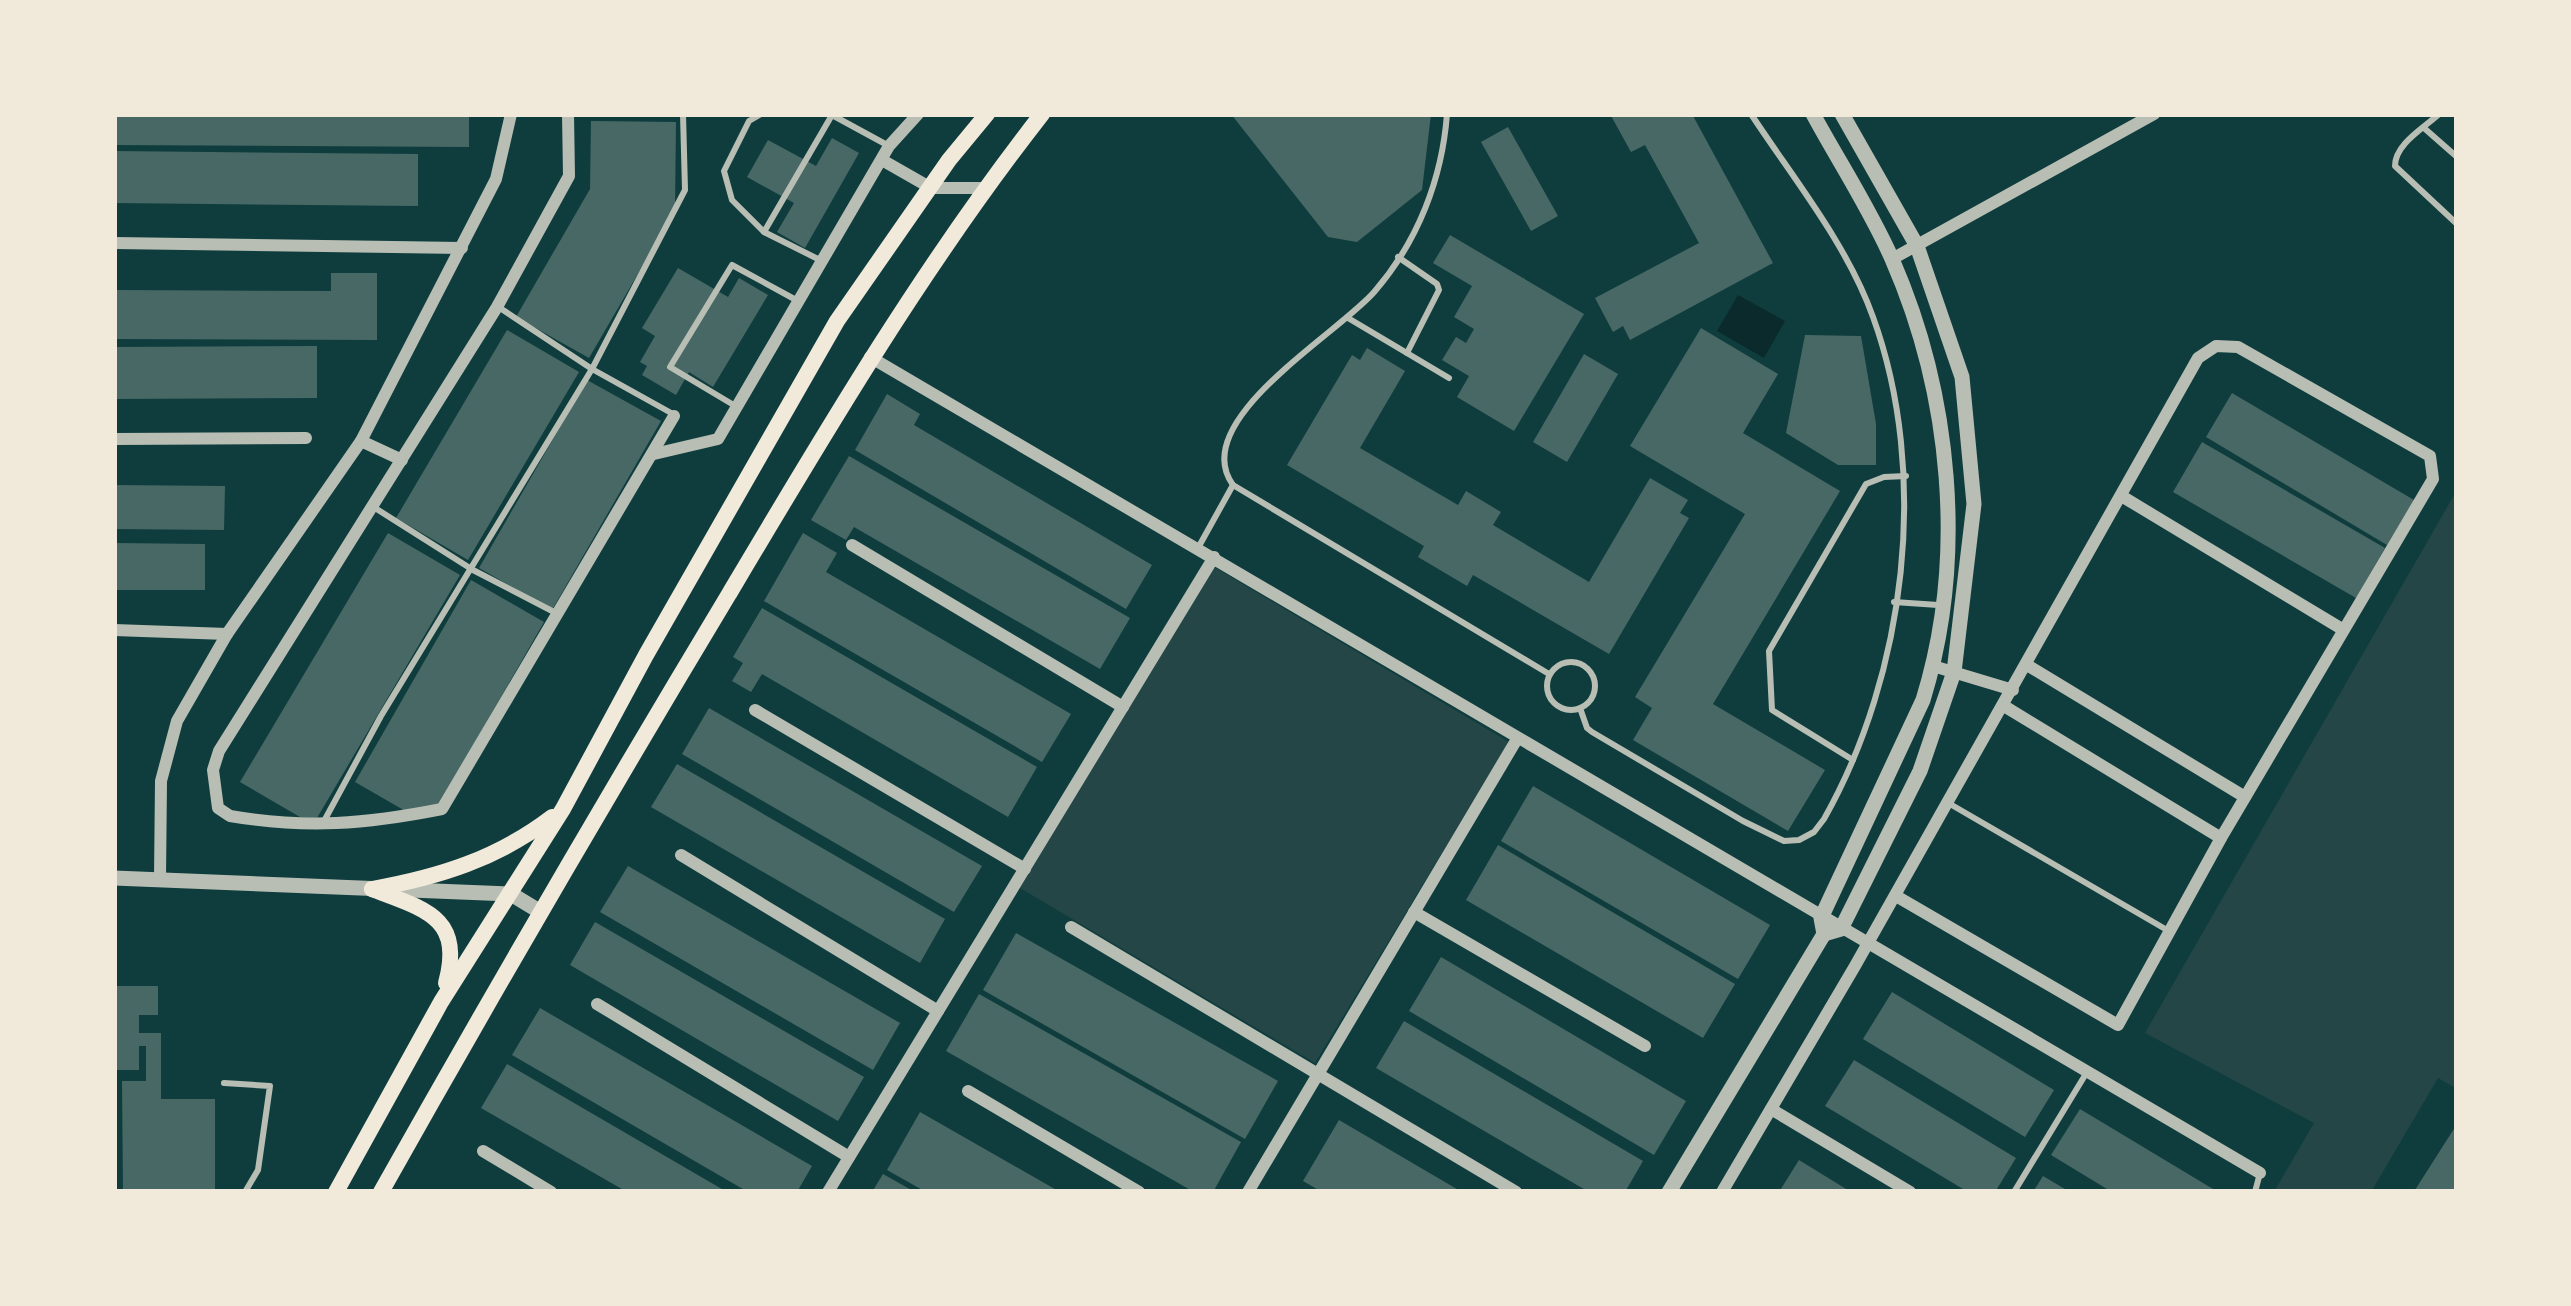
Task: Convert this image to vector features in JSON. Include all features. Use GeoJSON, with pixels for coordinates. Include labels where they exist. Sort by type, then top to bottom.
{"type":"FeatureCollection","features":[{"type":"Feature","properties":{"kind":"main road"},"geometry":{"type":"LineString","coordinates":[[336,1192],[441,1002],[563,809],[837,321],[987,114]]}},
{"type":"Feature","properties":{"kind":"main road"},"geometry":{"type":"LineString","coordinates":[[381,1192],[539,911],[870,357],[984,188],[1042,114]]}},
{"type":"Feature","properties":{"kind":"main road"},"geometry":{"type":"LineString","coordinates":[[371,889],[464,868],[526,837],[563,809]]}},
{"type":"Feature","properties":{"kind":"main road"},"geometry":{"type":"LineString","coordinates":[[371,889],[439,920],[452,941],[441,1002]]}},
{"type":"Feature","properties":{"kind":"street"},"geometry":{"type":"LineString","coordinates":[[160,878],[161,781],[177,721],[227,634],[361,440],[496,179],[511,114]]}},
{"type":"Feature","properties":{"kind":"street"},"geometry":{"type":"LineString","coordinates":[[568,114],[569,176],[497,307],[219,751],[213,770],[218,808],[230,816],[321,826],[368,824],[442,809],[674,416]]}},
{"type":"Feature","properties":{"kind":"street"},"geometry":{"type":"LineString","coordinates":[[1813,114],[1892,259],[1929,371],[1939,423],[1947,530],[1933,666],[1923,700],[1829,927]]}},
{"type":"Feature","properties":{"kind":"street"},"geometry":{"type":"LineString","coordinates":[[1669,1192],[1921,771],[1954,672],[1974,504],[1962,377],[1917,246],[1842,114]]}},
{"type":"Feature","properties":{"kind":"street"},"geometry":{"type":"LineString","coordinates":[[1892,259],[2154,114]]}},
{"type":"Feature","properties":{"kind":"street"},"geometry":{"type":"LineString","coordinates":[[654,454],[718,439],[889,146],[915,115]]}},
{"type":"Feature","properties":{"kind":"street"},"geometry":{"type":"LineString","coordinates":[[882,160],[931,188],[984,188]]}},
{"type":"Feature","properties":{"kind":"street"},"geometry":{"type":"LineString","coordinates":[[114,243],[462,248]]}},
{"type":"Feature","properties":{"kind":"street"},"geometry":{"type":"LineString","coordinates":[[1722,1192],[1896,896],[2198,358],[2216,346],[2238,347],[2423,449],[2434,463],[2433,478],[2342,628],[2118,1025],[1896,896]]}},
{"type":"Feature","properties":{"kind":"street"},"geometry":{"type":"LineString","coordinates":[[870,357],[1214,557],[1829,927],[1869,942],[2260,1173]]}},
{"type":"Feature","properties":{"kind":"street"},"geometry":{"type":"LineString","coordinates":[[114,439],[306,438]]}},
{"type":"Feature","properties":{"kind":"street"},"geometry":{"type":"LineString","coordinates":[[361,440],[402,460]]}},
{"type":"Feature","properties":{"kind":"street"},"geometry":{"type":"LineString","coordinates":[[2123,496],[2342,628]]}},
{"type":"Feature","properties":{"kind":"street"},"geometry":{"type":"LineString","coordinates":[[852,545],[1123,707]]}},
{"type":"Feature","properties":{"kind":"street"},"geometry":{"type":"LineString","coordinates":[[828,1192],[1214,557]]}},
{"type":"Feature","properties":{"kind":"street"},"geometry":{"type":"LineString","coordinates":[[114,630],[227,634]]}},
{"type":"Feature","properties":{"kind":"street"},"geometry":{"type":"LineString","coordinates":[[2027,664],[2245,797]]}},
{"type":"Feature","properties":{"kind":"street"},"geometry":{"type":"LineString","coordinates":[[1933,666],[2013,690]]}},
{"type":"Feature","properties":{"kind":"street"},"geometry":{"type":"LineString","coordinates":[[2004,706],[2222,838]]}},
{"type":"Feature","properties":{"kind":"street"},"geometry":{"type":"LineString","coordinates":[[755,710],[1024,869]]}},
{"type":"Feature","properties":{"kind":"street"},"geometry":{"type":"LineString","coordinates":[[1248,1192],[1517,739]]}},
{"type":"Feature","properties":{"kind":"street"},"geometry":{"type":"LineString","coordinates":[[681,855],[938,1010]]}},
{"type":"Feature","properties":{"kind":"street"},"geometry":{"type":"LineString","coordinates":[[114,878],[511,894],[539,911]]}},
{"type":"Feature","properties":{"kind":"street"},"geometry":{"type":"LineString","coordinates":[[1414,913],[1645,1046]]}},
{"type":"Feature","properties":{"kind":"street"},"geometry":{"type":"LineString","coordinates":[[1071,927],[1516,1192]]}},
{"type":"Feature","properties":{"kind":"street"},"geometry":{"type":"LineString","coordinates":[[597,1004],[849,1157]]}},
{"type":"Feature","properties":{"kind":"street"},"geometry":{"type":"LineString","coordinates":[[968,1091],[1138,1192]]}},
{"type":"Feature","properties":{"kind":"street"},"geometry":{"type":"LineString","coordinates":[[1771,1109],[1910,1192]]}},
{"type":"Feature","properties":{"kind":"street"},"geometry":{"type":"LineString","coordinates":[[483,1151],[551,1192]]}},
{"type":"Feature","properties":{"kind":"lane"},"geometry":{"type":"LineString","coordinates":[[321,826],[382,716],[592,369],[685,190],[683,114]]}},
{"type":"Feature","properties":{"kind":"lane"},"geometry":{"type":"LineString","coordinates":[[761,114],[749,121],[724,171],[732,200],[764,232],[823,261]]}},
{"type":"Feature","properties":{"kind":"lane"},"geometry":{"type":"LineString","coordinates":[[764,232],[830,114],[889,146]]}},
{"type":"Feature","properties":{"kind":"lane"},"geometry":{"type":"LineString","coordinates":[[1447,114],[1444,150],[1424,217],[1377,290],[1258,395],[1232,430],[1223,466],[1233,485],[1549,674]]}},
{"type":"Feature","properties":{"kind":"lane"},"geometry":{"type":"LineString","coordinates":[[1580,708],[1592,732],[1784,841],[1814,832],[1853,760],[1878,694],[1904,534],[1906,476],[1895,404],[1873,315],[1845,260],[1751,114]]}},
{"type":"Feature","properties":{"kind":"lane"},"geometry":{"type":"LineString","coordinates":[[2439,114],[2395,156],[2395,166],[2457,224]]}},
{"type":"Feature","properties":{"kind":"lane"},"geometry":{"type":"LineString","coordinates":[[2424,128],[2457,157]]}},
{"type":"Feature","properties":{"kind":"lane"},"geometry":{"type":"LineString","coordinates":[[1397,257],[1439,287],[1407,353]]}},
{"type":"Feature","properties":{"kind":"lane"},"geometry":{"type":"LineString","coordinates":[[737,407],[670,367],[733,265],[799,302]]}},
{"type":"Feature","properties":{"kind":"lane"},"geometry":{"type":"LineString","coordinates":[[497,307],[674,416]]}},
{"type":"Feature","properties":{"kind":"lane"},"geometry":{"type":"LineString","coordinates":[[1348,318],[1449,378]]}},
{"type":"Feature","properties":{"kind":"lane"},"geometry":{"type":"LineString","coordinates":[[1853,760],[1772,710],[1767,657],[1866,484],[1884,476],[1906,476]]}},
{"type":"Feature","properties":{"kind":"lane"},"geometry":{"type":"LineString","coordinates":[[1198,548],[1233,485]]}},
{"type":"Feature","properties":{"kind":"lane"},"geometry":{"type":"LineString","coordinates":[[374,508],[472,570],[559,615]]}},
{"type":"Feature","properties":{"kind":"lane"},"geometry":{"type":"LineString","coordinates":[[1894,602],[1941,606]]}},
{"type":"Feature","properties":{"kind":"lane"},"geometry":{"type":"LineString","coordinates":[[1562,663],[1586,667],[1595,689],[1580,708],[1556,705],[1547,691],[1549,674],[1562,663]]}},
{"type":"Feature","properties":{"kind":"lane"},"geometry":{"type":"LineString","coordinates":[[1948,803],[2170,932]]}},
{"type":"Feature","properties":{"kind":"lane"},"geometry":{"type":"LineString","coordinates":[[2014,1192],[2089,1070]]}},
{"type":"Feature","properties":{"kind":"lane"},"geometry":{"type":"LineString","coordinates":[[224,1083],[270,1086],[258,1170],[245,1192]]}},
{"type":"Feature","properties":{"kind":"lane"},"geometry":{"type":"LineString","coordinates":[[2254,1192],[2260,1173]]}},
{"type":"Feature","properties":{"kind":"shaded area"},"geometry":{"type":"Polygon","coordinates":[[[1738,295],[1785,321],[1764,358],[1717,331],[1738,295]]]}},
{"type":"Feature","properties":{"kind":"shaded area"},"geometry":{"type":"Polygon","coordinates":[[[2457,490],[2457,1089],[2438,1078],[2371,1192],[2274,1192],[2314,1123],[2145,1033],[2457,490]]]}},
{"type":"Feature","properties":{"kind":"shaded area"},"geometry":{"type":"Polygon","coordinates":[[[1214,567],[1509,742],[1315,1063],[1020,888],[1214,567]]]}},
{"type":"Feature","properties":{"kind":"building"},"geometry":{"type":"Polygon","coordinates":[[[114,114],[469,114],[469,147],[114,145],[114,114]]]}},
{"type":"Feature","properties":{"kind":"building"},"geometry":{"type":"Polygon","coordinates":[[[1231,114],[1431,114],[1422,190],[1357,242],[1328,237],[1231,114]]]}},
{"type":"Feature","properties":{"kind":"building"},"geometry":{"type":"Polygon","coordinates":[[[1610,114],[1692,114],[1773,263],[1630,340],[1623,326],[1613,332],[1595,298],[1699,243],[1645,145],[1631,152],[1610,114]]]}},
{"type":"Feature","properties":{"kind":"building"},"geometry":{"type":"Polygon","coordinates":[[[591,121],[676,122],[675,210],[589,358],[516,317],[590,189],[591,121]]]}},
{"type":"Feature","properties":{"kind":"building"},"geometry":{"type":"Polygon","coordinates":[[[1508,127],[1558,216],[1531,231],[1481,142],[1508,127]]]}},
{"type":"Feature","properties":{"kind":"building"},"geometry":{"type":"Polygon","coordinates":[[[832,138],[859,153],[805,248],[777,232],[794,203],[747,177],[768,140],[816,166],[832,138]]]}},
{"type":"Feature","properties":{"kind":"building"},"geometry":{"type":"Polygon","coordinates":[[[114,151],[418,154],[418,206],[114,203],[114,151]]]}},
{"type":"Feature","properties":{"kind":"building"},"geometry":{"type":"Polygon","coordinates":[[[1450,235],[1584,314],[1514,431],[1457,397],[1469,376],[1442,360],[1456,337],[1466,343],[1474,329],[1454,317],[1472,286],[1433,263],[1450,235]]]}},
{"type":"Feature","properties":{"kind":"building"},"geometry":{"type":"Polygon","coordinates":[[[678,268],[728,297],[739,278],[768,295],[713,387],[689,372],[676,395],[642,375],[647,366],[640,362],[655,336],[642,328],[678,268]]]}},
{"type":"Feature","properties":{"kind":"building"},"geometry":{"type":"Polygon","coordinates":[[[331,273],[377,273],[377,340],[114,339],[114,290],[331,291],[331,273]]]}},
{"type":"Feature","properties":{"kind":"building"},"geometry":{"type":"Polygon","coordinates":[[[1701,328],[1778,374],[1743,433],[1840,491],[1713,704],[1825,770],[1788,831],[1633,740],[1652,708],[1635,697],[1745,514],[1630,446],[1701,328]]]}},
{"type":"Feature","properties":{"kind":"building"},"geometry":{"type":"Polygon","coordinates":[[[507,330],[579,372],[468,560],[396,518],[507,330]]]}},
{"type":"Feature","properties":{"kind":"building"},"geometry":{"type":"Polygon","coordinates":[[[1805,335],[1861,336],[1876,424],[1876,465],[1838,465],[1786,433],[1805,335]]]}},
{"type":"Feature","properties":{"kind":"building"},"geometry":{"type":"Polygon","coordinates":[[[317,346],[317,398],[114,399],[114,347],[317,346]]]}},
{"type":"Feature","properties":{"kind":"building"},"geometry":{"type":"Polygon","coordinates":[[[1367,348],[1405,371],[1360,448],[1458,505],[1466,491],[1501,512],[1493,525],[1589,582],[1650,478],[1688,500],[1680,513],[1689,518],[1609,654],[1473,575],[1467,586],[1418,557],[1424,546],[1287,465],[1352,355],[1360,360],[1367,348]]]}},
{"type":"Feature","properties":{"kind":"building"},"geometry":{"type":"Polygon","coordinates":[[[1584,354],[1618,374],[1567,462],[1533,442],[1584,354]]]}},
{"type":"Feature","properties":{"kind":"building"},"geometry":{"type":"Polygon","coordinates":[[[587,380],[661,421],[552,610],[479,568],[587,380]]]}},
{"type":"Feature","properties":{"kind":"building"},"geometry":{"type":"Polygon","coordinates":[[[2232,393],[2414,500],[2387,545],[2206,437],[2232,393]]]}},
{"type":"Feature","properties":{"kind":"building"},"geometry":{"type":"Polygon","coordinates":[[[887,394],[920,414],[914,425],[1152,565],[1126,609],[855,450],[887,394]]]}},
{"type":"Feature","properties":{"kind":"building"},"geometry":{"type":"Polygon","coordinates":[[[2202,442],[2385,548],[2356,598],[2173,492],[2202,442]]]}},
{"type":"Feature","properties":{"kind":"building"},"geometry":{"type":"Polygon","coordinates":[[[849,456],[1130,618],[1100,669],[854,527],[846,540],[811,520],[849,456]]]}},
{"type":"Feature","properties":{"kind":"building"},"geometry":{"type":"Polygon","coordinates":[[[114,485],[225,486],[224,530],[114,529],[114,485]]]}},
{"type":"Feature","properties":{"kind":"building"},"geometry":{"type":"Polygon","coordinates":[[[388,533],[460,575],[317,818],[300,817],[240,782],[388,533]]]}},
{"type":"Feature","properties":{"kind":"building"},"geometry":{"type":"Polygon","coordinates":[[[803,533],[837,553],[826,572],[1071,714],[1042,762],[764,601],[803,533]]]}},
{"type":"Feature","properties":{"kind":"building"},"geometry":{"type":"Polygon","coordinates":[[[114,543],[205,544],[205,590],[114,590],[114,543]]]}},
{"type":"Feature","properties":{"kind":"building"},"geometry":{"type":"Polygon","coordinates":[[[471,580],[544,622],[439,805],[414,816],[355,782],[471,580]]]}},
{"type":"Feature","properties":{"kind":"building"},"geometry":{"type":"Polygon","coordinates":[[[762,608],[1037,767],[1008,817],[762,674],[751,692],[732,681],[743,663],[733,657],[762,608]]]}},
{"type":"Feature","properties":{"kind":"building"},"geometry":{"type":"Polygon","coordinates":[[[709,708],[982,866],[954,912],[682,754],[709,708]]]}},
{"type":"Feature","properties":{"kind":"building"},"geometry":{"type":"Polygon","coordinates":[[[677,764],[945,919],[920,963],[651,807],[677,764]]]}},
{"type":"Feature","properties":{"kind":"building"},"geometry":{"type":"Polygon","coordinates":[[[1533,786],[1770,925],[1738,979],[1501,841],[1533,786]]]}},
{"type":"Feature","properties":{"kind":"building"},"geometry":{"type":"Polygon","coordinates":[[[1498,845],[1735,984],[1703,1038],[1466,900],[1498,845]]]}},
{"type":"Feature","properties":{"kind":"building"},"geometry":{"type":"Polygon","coordinates":[[[628,866],[900,1023],[873,1070],[600,912],[628,866]]]}},
{"type":"Feature","properties":{"kind":"building"},"geometry":{"type":"Polygon","coordinates":[[[595,922],[864,1077],[838,1121],[570,965],[595,922]]]}},
{"type":"Feature","properties":{"kind":"building"},"geometry":{"type":"Polygon","coordinates":[[[1016,933],[1278,1081],[1245,1139],[983,990],[1016,933]]]}},
{"type":"Feature","properties":{"kind":"building"},"geometry":{"type":"Polygon","coordinates":[[[1441,957],[1686,1101],[1654,1155],[1409,1011],[1441,957]]]}},
{"type":"Feature","properties":{"kind":"building"},"geometry":{"type":"Polygon","coordinates":[[[114,986],[158,986],[158,1015],[139,1015],[139,1033],[161,1033],[161,1099],[215,1099],[215,1191],[123,1191],[122,1081],[146,1081],[146,1046],[139,1046],[139,1070],[114,1070],[114,986]]]}},
{"type":"Feature","properties":{"kind":"building"},"geometry":{"type":"Polygon","coordinates":[[[1892,992],[2054,1090],[2025,1137],[1863,1039],[1892,992]]]}},
{"type":"Feature","properties":{"kind":"building"},"geometry":{"type":"Polygon","coordinates":[[[979,994],[1241,1142],[1213,1192],[1194,1192],[946,1051],[979,994]]]}},
{"type":"Feature","properties":{"kind":"building"},"geometry":{"type":"Polygon","coordinates":[[[540,1008],[812,1166],[797,1192],[748,1192],[512,1055],[540,1008]]]}},
{"type":"Feature","properties":{"kind":"building"},"geometry":{"type":"Polygon","coordinates":[[[1404,1021],[1643,1161],[1625,1192],[1589,1192],[1376,1068],[1404,1021]]]}},
{"type":"Feature","properties":{"kind":"building"},"geometry":{"type":"Polygon","coordinates":[[[1854,1060],[2016,1158],[1995,1192],[1968,1192],[1825,1106],[1854,1060]]]}},
{"type":"Feature","properties":{"kind":"building"},"geometry":{"type":"Polygon","coordinates":[[[507,1064],[727,1192],[627,1192],[481,1108],[507,1064]]]}},
{"type":"Feature","properties":{"kind":"building"},"geometry":{"type":"Polygon","coordinates":[[[2080,1109],[2218,1192],[2112,1192],[2051,1155],[2080,1109]]]}},
{"type":"Feature","properties":{"kind":"building"},"geometry":{"type":"Polygon","coordinates":[[[920,1112],[1060,1192],[926,1192],[887,1170],[920,1112]]]}},
{"type":"Feature","properties":{"kind":"building"},"geometry":{"type":"Polygon","coordinates":[[[1339,1120],[1462,1192],[1322,1192],[1303,1181],[1339,1120]]]}},
{"type":"Feature","properties":{"kind":"building"},"geometry":{"type":"Polygon","coordinates":[[[2457,1124],[2457,1192],[2415,1190],[2457,1124]]]}},
{"type":"Feature","properties":{"kind":"building"},"geometry":{"type":"Polygon","coordinates":[[[1799,1160],[1851,1192],[1779,1192],[1799,1160]]]}},
{"type":"Feature","properties":{"kind":"building"},"geometry":{"type":"Polygon","coordinates":[[[883,1174],[915,1192],[872,1192],[883,1174]]]}},
{"type":"Feature","properties":{"kind":"building"},"geometry":{"type":"Polygon","coordinates":[[[2043,1176],[2070,1192],[2033,1192],[2043,1176]]]}}]}
